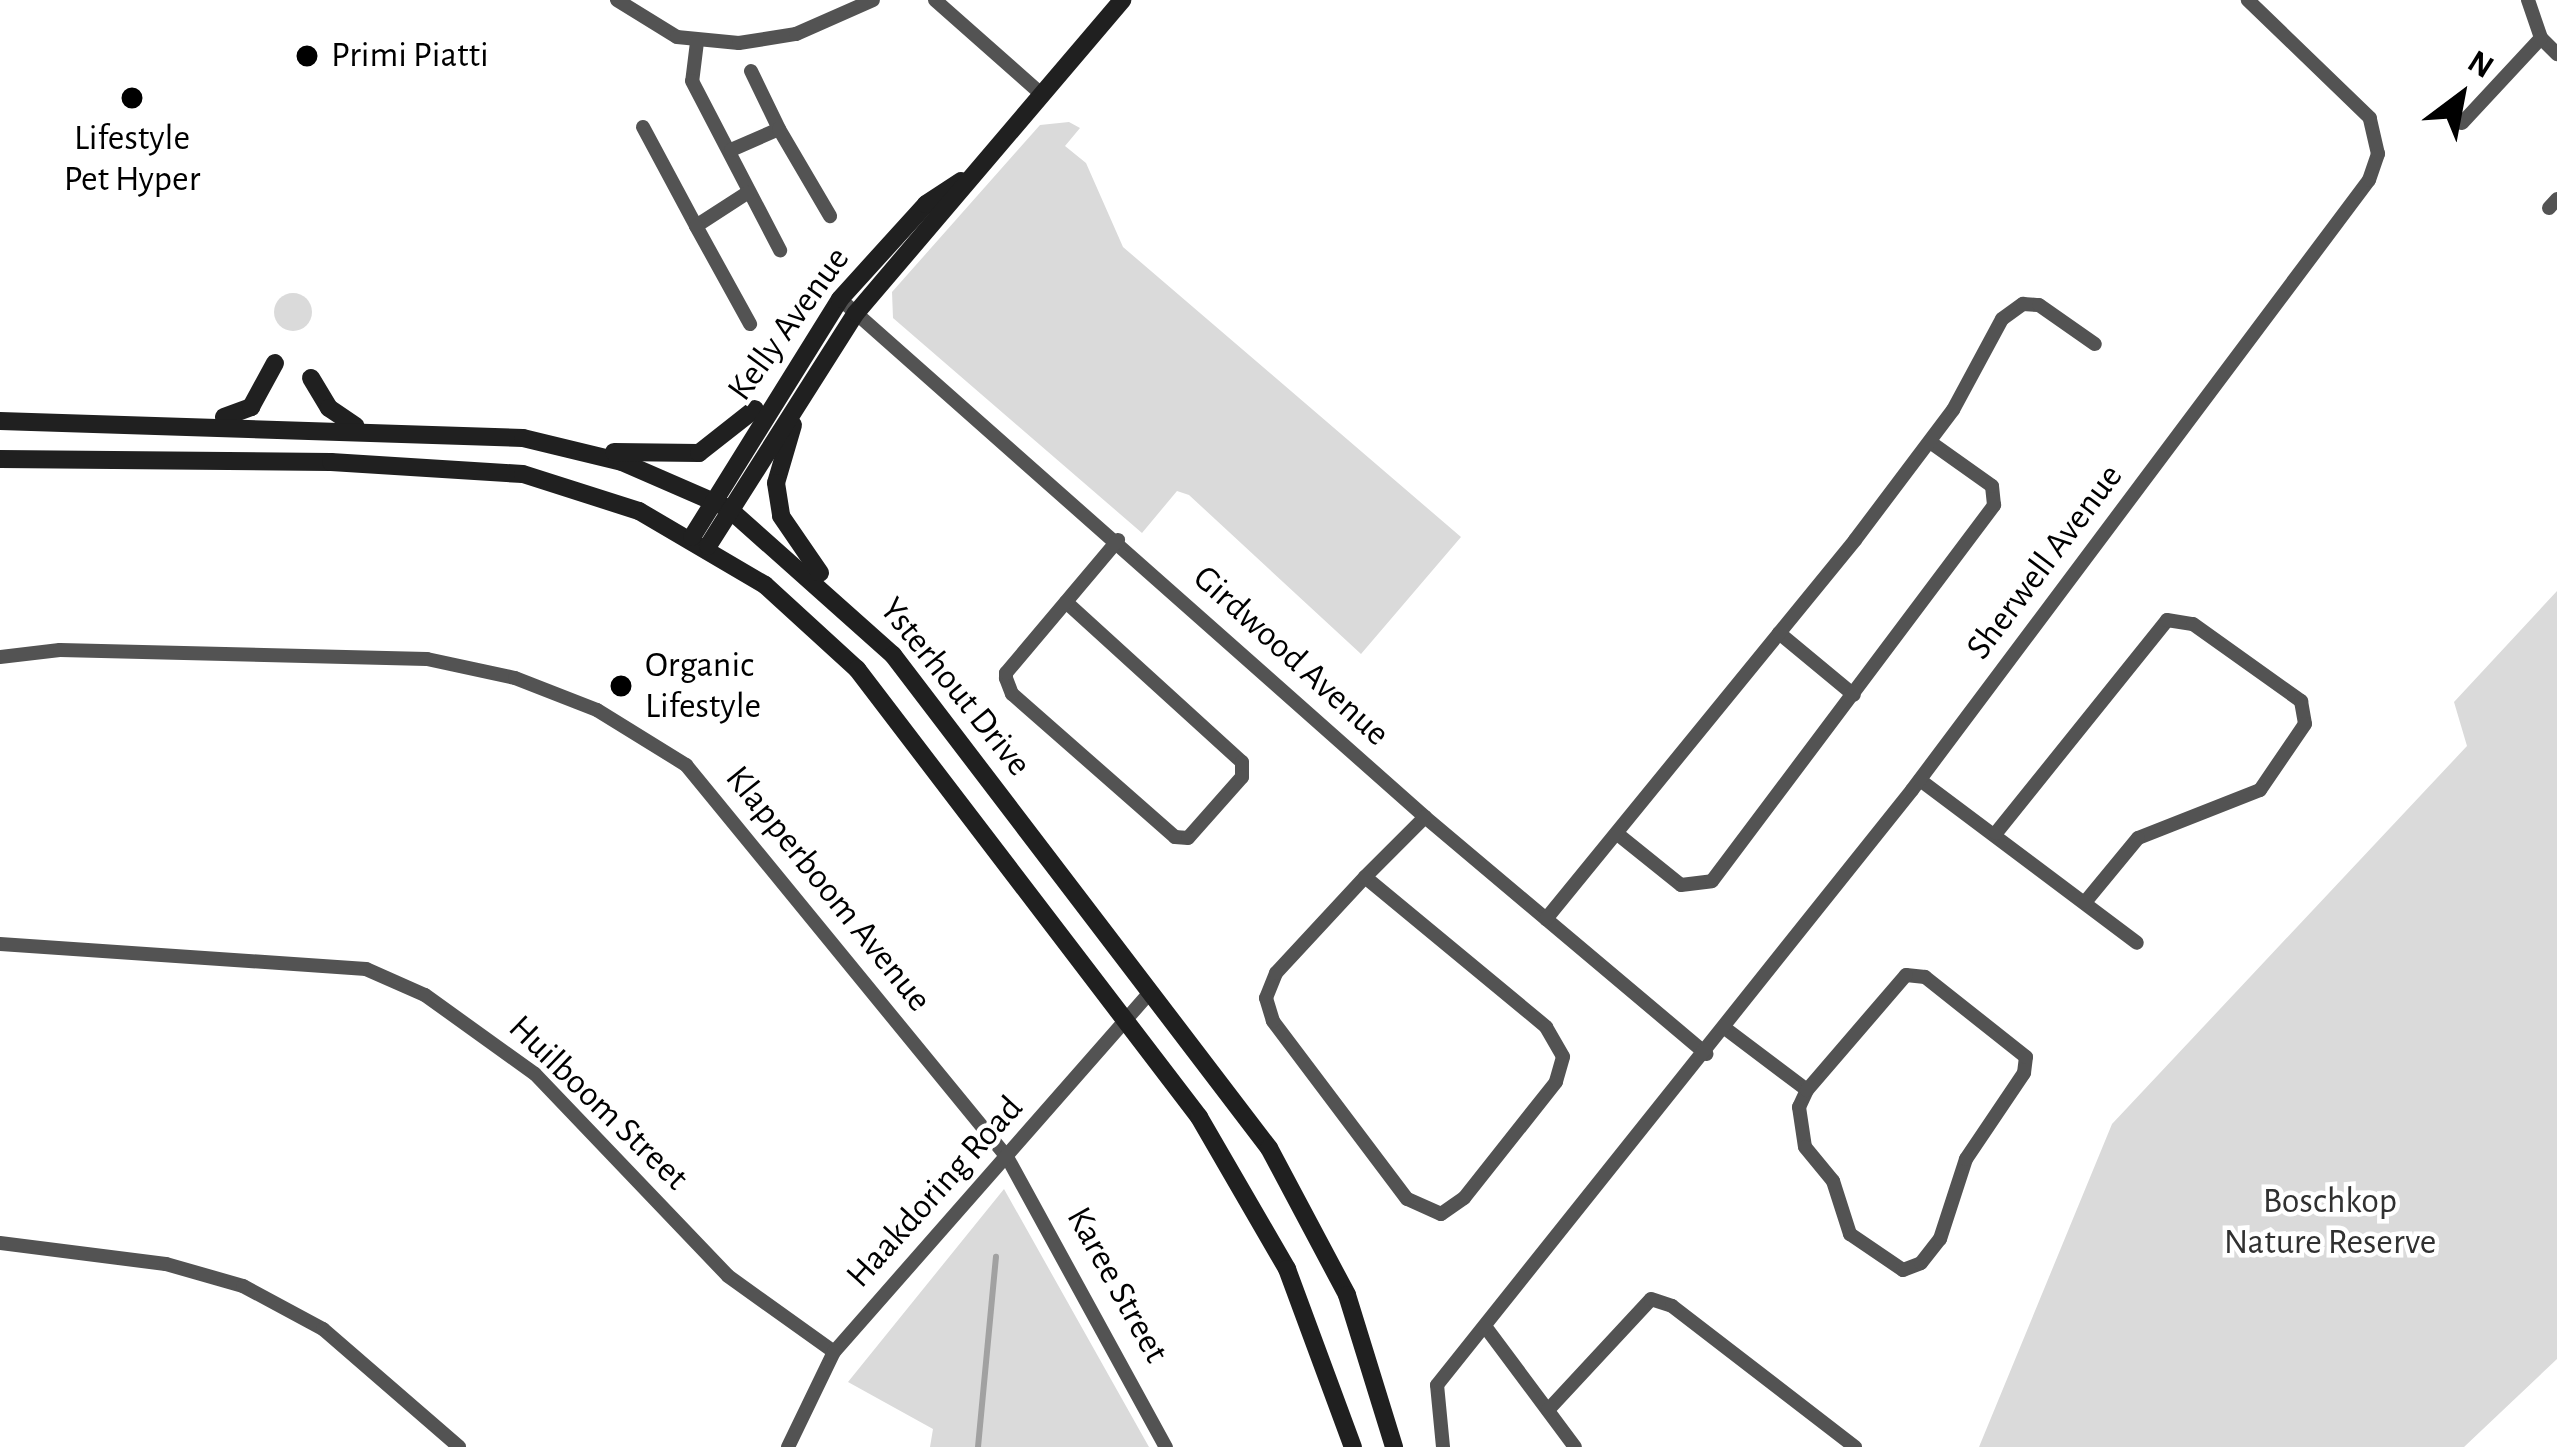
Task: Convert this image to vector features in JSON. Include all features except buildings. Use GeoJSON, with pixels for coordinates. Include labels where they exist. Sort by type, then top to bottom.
{"type":"FeatureCollection","features":[{"type":"Feature","properties":{"kind":"main road","name":"Kelly Avenue"},"geometry":{"type":"LineString","coordinates":[[719,504],[856,313],[1123,0]]}},
{"type":"Feature","properties":{"kind":"main road","name":"Kelly Avenue"},"geometry":{"type":"LineString","coordinates":[[700,542],[800,355],[840,298],[926,204],[969,175]]}},
{"type":"Feature","properties":{"kind":"main road"},"geometry":{"type":"LineString","coordinates":[[562,445],[699,453],[734,433],[800,355]]}},
{"type":"Feature","properties":{"kind":"main road"},"geometry":{"type":"LineString","coordinates":[[196,424],[251,407],[275,363]]}},
{"type":"Feature","properties":{"kind":"main road"},"geometry":{"type":"LineString","coordinates":[[820,366],[786,436],[776,483],[789,533],[841,601]]}},
{"type":"Feature","properties":{"kind":"main road"},"geometry":{"type":"LineString","coordinates":[[311,378],[329,408],[360,429]]}},
{"type":"Feature","properties":{"kind":"main road","name":"Ysterhout Drive"},"geometry":{"type":"LineString","coordinates":[[0,421],[360,429],[562,445],[719,504],[841,601],[893,655],[1268,1148],[1327,1247],[1394,1447]]}},
{"type":"Feature","properties":{"kind":"main road","name":"Ysterhout Drive"},"geometry":{"type":"LineString","coordinates":[[0,459],[491,470],[597,494],[700,542],[765,585],[857,669],[1199,1118],[1286,1269],[1353,1447]]}},
{"type":"Feature","properties":{"kind":"street"},"geometry":{"type":"LineString","coordinates":[[617,0],[697,42],[796,34],[873,0]]}},
{"type":"Feature","properties":{"kind":"street"},"geometry":{"type":"LineString","coordinates":[[935,0],[1040,93]]}},
{"type":"Feature","properties":{"kind":"street","name":"Sherwell Avenue"},"geometry":{"type":"LineString","coordinates":[[1444,1447],[1437,1384],[1486,1329],[1920,781],[2356,202],[2378,154],[2370,118],[2248,0]]}},
{"type":"Feature","properties":{"kind":"street"},"geometry":{"type":"LineString","coordinates":[[2528,0],[2541,38],[2557,53]]}},
{"type":"Feature","properties":{"kind":"street"},"geometry":{"type":"LineString","coordinates":[[2462,123],[2541,38]]}},
{"type":"Feature","properties":{"kind":"street"},"geometry":{"type":"LineString","coordinates":[[697,42],[692,81],[780,250]]}},
{"type":"Feature","properties":{"kind":"street"},"geometry":{"type":"LineString","coordinates":[[751,71],[830,216]]}},
{"type":"Feature","properties":{"kind":"street"},"geometry":{"type":"LineString","coordinates":[[643,127],[750,324]]}},
{"type":"Feature","properties":{"kind":"street"},"geometry":{"type":"LineString","coordinates":[[731,150],[779,129]]}},
{"type":"Feature","properties":{"kind":"street"},"geometry":{"type":"LineString","coordinates":[[696,226],[747,193]]}},
{"type":"Feature","properties":{"kind":"street","name":"Girdwood Avenue"},"geometry":{"type":"LineString","coordinates":[[840,298],[1425,817],[1706,1054]]}},
{"type":"Feature","properties":{"kind":"street"},"geometry":{"type":"LineString","coordinates":[[1546,919],[1620,836],[1930,442],[2013,310],[2023,304],[2057,312],[2095,344]]}},
{"type":"Feature","properties":{"kind":"street"},"geometry":{"type":"LineString","coordinates":[[1620,836],[1681,885],[1706,887],[1994,505],[1991,486],[1930,442]]}},
{"type":"Feature","properties":{"kind":"street"},"geometry":{"type":"LineString","coordinates":[[1066,602],[1242,762],[1242,777],[1188,838],[1174,837],[1012,694],[1006,673],[1118,540]]}},
{"type":"Feature","properties":{"kind":"street"},"geometry":{"type":"LineString","coordinates":[[1996,833],[2167,620],[2193,624],[2301,701],[2305,724],[2260,790],[2138,838],[2086,901]]}},
{"type":"Feature","properties":{"kind":"street"},"geometry":{"type":"LineString","coordinates":[[1779,633],[1854,695]]}},
{"type":"Feature","properties":{"kind":"street","name":"Klapperboom Avenue"},"geometry":{"type":"LineString","coordinates":[[0,657],[60,650],[427,658],[515,678],[597,710],[686,765],[731,811],[1007,1157]]}},
{"type":"Feature","properties":{"kind":"street"},"geometry":{"type":"LineString","coordinates":[[1920,781],[1996,833],[2137,943]]}},
{"type":"Feature","properties":{"kind":"street"},"geometry":{"type":"LineString","coordinates":[[1365,877],[1546,1028],[1563,1057],[1556,1082],[1464,1198],[1441,1214],[1430,1216],[1407,1199],[1267,1008],[1276,973],[1365,877],[1425,817]]}},
{"type":"Feature","properties":{"kind":"street","name":"Huilboom Street"},"geometry":{"type":"LineString","coordinates":[[0,944],[366,969],[425,995],[535,1074],[728,1276],[834,1352]]}},
{"type":"Feature","properties":{"kind":"street"},"geometry":{"type":"LineString","coordinates":[[1906,975],[1925,977],[2012,1041],[2027,1065],[1966,1160],[1940,1239],[1922,1263],[1903,1270],[1850,1234],[1833,1181],[1805,1147],[1798,1107],[1807,1090],[1906,975]]}},
{"type":"Feature","properties":{"kind":"street","name":"Haakdoring Road"},"geometry":{"type":"LineString","coordinates":[[788,1447],[834,1352],[1150,992]]}},
{"type":"Feature","properties":{"kind":"street"},"geometry":{"type":"LineString","coordinates":[[1726,1029],[1807,1090]]}},
{"type":"Feature","properties":{"kind":"street","name":"Karee Street"},"geometry":{"type":"LineString","coordinates":[[1007,1157],[1166,1447]]}},
{"type":"Feature","properties":{"kind":"street"},"geometry":{"type":"LineString","coordinates":[[0,1244],[166,1264],[243,1286],[323,1329],[459,1447]]}},
{"type":"Feature","properties":{"kind":"street"},"geometry":{"type":"LineString","coordinates":[[1548,1410],[1651,1299],[1672,1306],[1856,1447]]}},
{"type":"Feature","properties":{"kind":"street"},"geometry":{"type":"LineString","coordinates":[[1486,1329],[1575,1447]]}},
{"type":"Feature","properties":{"kind":"green space"},"geometry":{"type":"Polygon","coordinates":[[[1069,122],[1080,128],[1065,146],[1086,163],[1123,247],[1461,537],[1361,654],[1189,495],[1177,491],[1142,533],[893,318],[892,292],[1040,125],[1069,122]]]}},
{"type":"Feature","properties":{"kind":"green space"},"geometry":{"type":"Polygon","coordinates":[[[293,293],[306,299],[312,312],[306,325],[293,331],[280,325],[274,312],[280,299],[293,293]]]}},
{"type":"Feature","properties":{"kind":"green space","name":"Boschkop Nature Reserve"},"geometry":{"type":"Polygon","coordinates":[[[2557,591],[2557,1359],[2464,1447],[1979,1447],[2112,1124],[2467,746],[2454,702],[2557,591]]]}},
{"type":"Feature","properties":{"kind":"green space"},"geometry":{"type":"Polygon","coordinates":[[[1004,1189],[1149,1447],[930,1447],[933,1429],[848,1382],[1004,1189]]]}},
{"type":"Feature","properties":{"kind":"waterway"},"geometry":{"type":"LineString","coordinates":[[978,1447],[996,1257]]}},
{"type":"Feature","properties":{"kind":"place","name":"Primi Piatti"},"geometry":{"type":"Point","coordinates":[307,56]}},
{"type":"Feature","properties":{"kind":"place","name":"Lifestyle Pet Hyper"},"geometry":{"type":"Point","coordinates":[132,98]}},
{"type":"Feature","properties":{"kind":"place","name":"Organic Lifestyle"},"geometry":{"type":"Point","coordinates":[621,686]}}]}
